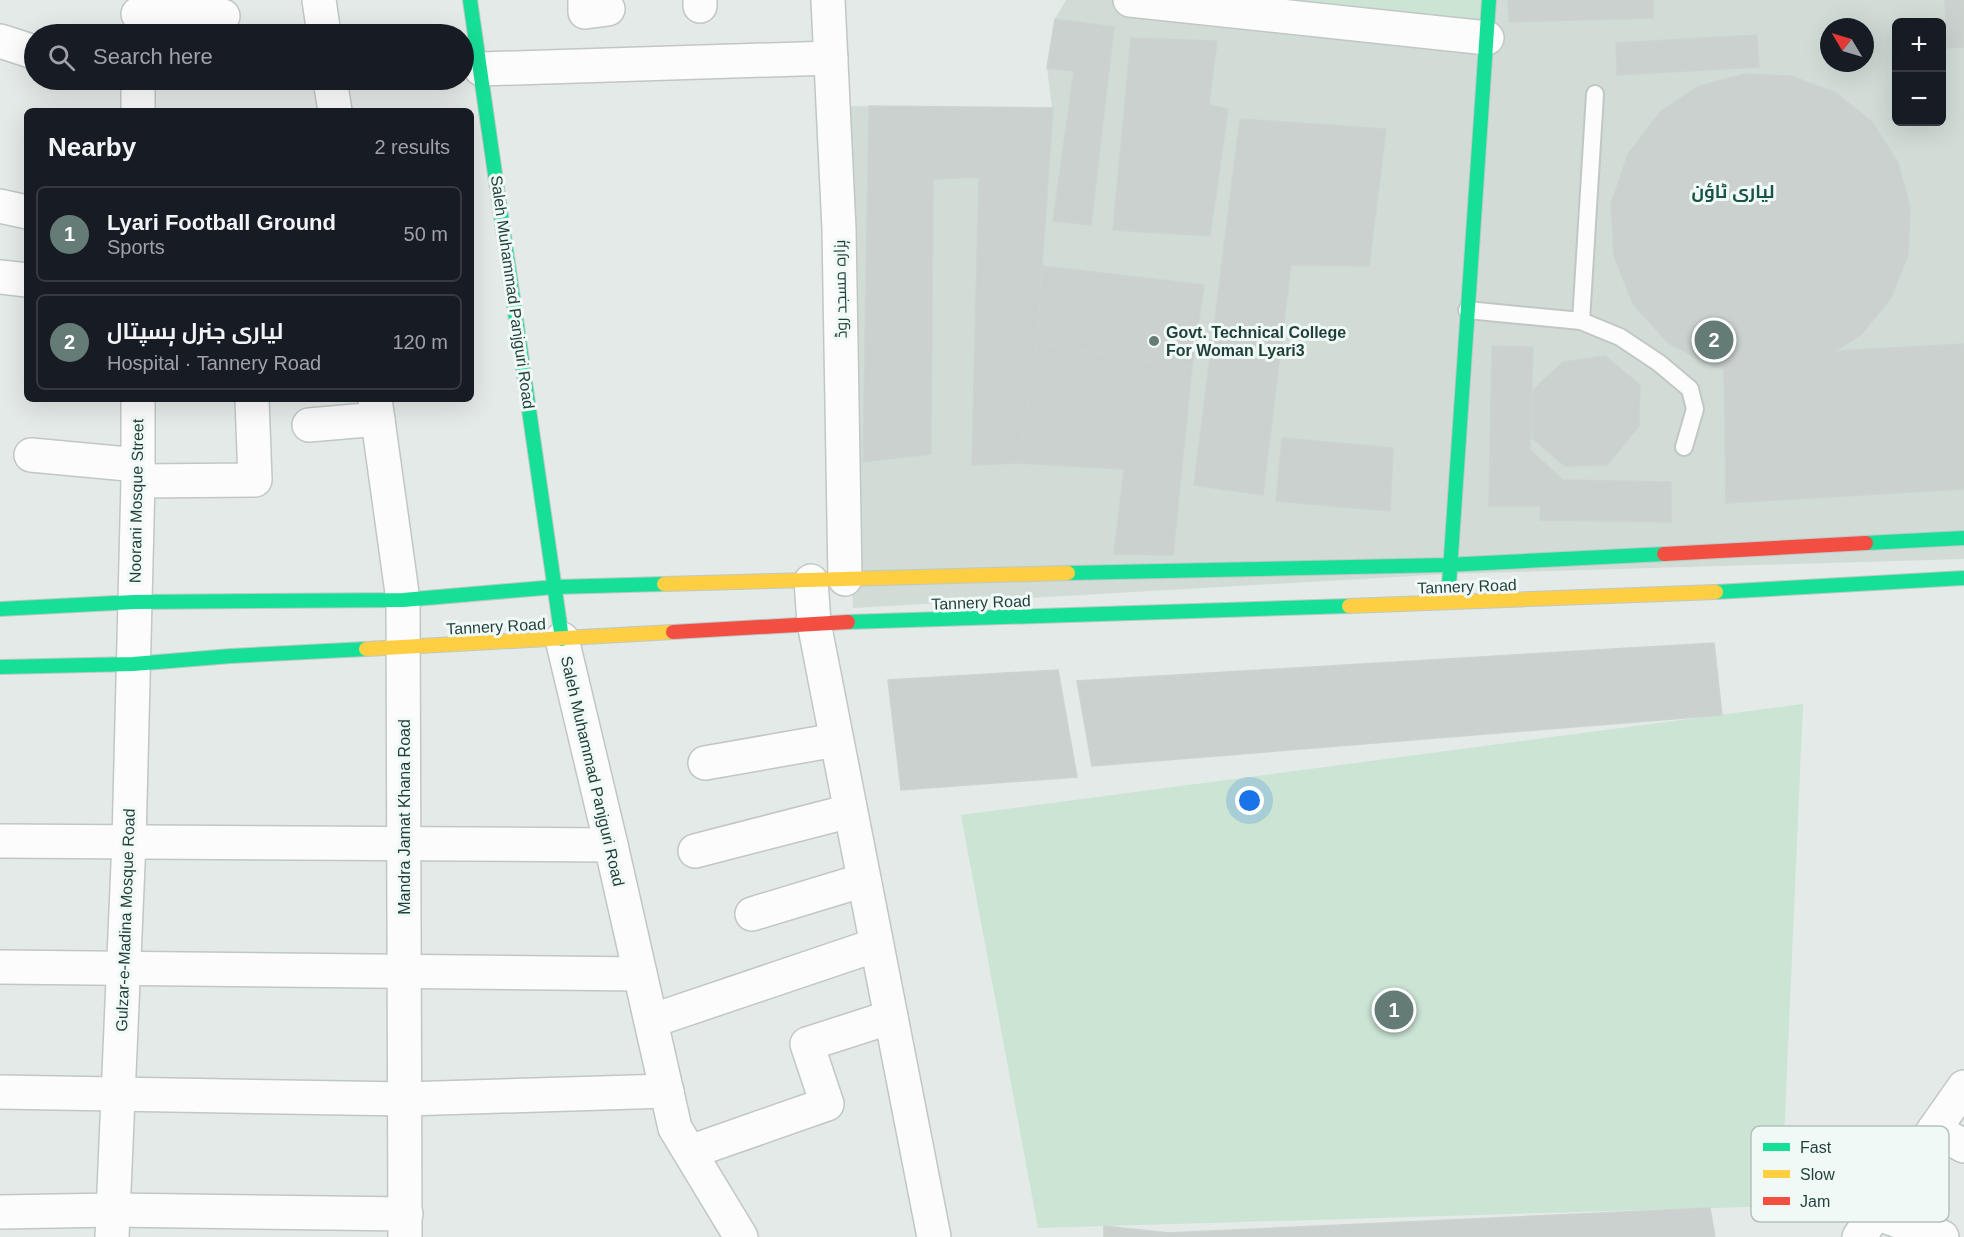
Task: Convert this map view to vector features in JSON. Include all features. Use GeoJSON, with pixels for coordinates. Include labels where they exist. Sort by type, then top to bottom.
{"type":"FeatureCollection","features":[{"type":"Feature","properties":{"kind":"main road"},"geometry":{"type":"LineString","coordinates":[[1449,603],[1449,565],[1489,0]]}},
{"type":"Feature","properties":{"kind":"main road","name":"Saleh Muhammad Panjguri Road"},"geometry":{"type":"LineString","coordinates":[[477,3],[481,69],[562,639]]}},
{"type":"Feature","properties":{"kind":"main road","name":"Tannery Road"},"geometry":{"type":"LineString","coordinates":[[0,609],[134,602],[404,600],[555,587],[1449,565],[1964,538]]}},
{"type":"Feature","properties":{"kind":"main road","name":"Tannery Road"},"geometry":{"type":"LineString","coordinates":[[0,666],[133,664],[231,656],[814,623],[1651,596],[1964,578]]}},
{"type":"Feature","properties":{"kind":"street"},"geometry":{"type":"LineString","coordinates":[[319,0],[323,24]]}},
{"type":"Feature","properties":{"kind":"street","name":"ہزارہ مسجد روڈ"},"geometry":{"type":"LineString","coordinates":[[828,0],[839,229],[845,579]]}},
{"type":"Feature","properties":{"kind":"street"},"geometry":{"type":"LineString","coordinates":[[1130,0],[1487,38]]}},
{"type":"Feature","properties":{"kind":"street"},"geometry":{"type":"LineString","coordinates":[[138,16],[223,16]]}},
{"type":"Feature","properties":{"kind":"street"},"geometry":{"type":"LineString","coordinates":[[0,41],[24,49]]}},
{"type":"Feature","properties":{"kind":"street"},"geometry":{"type":"LineString","coordinates":[[481,69],[831,58]]}},
{"type":"Feature","properties":{"kind":"street"},"geometry":{"type":"LineString","coordinates":[[138,90],[138,108]]}},
{"type":"Feature","properties":{"kind":"street"},"geometry":{"type":"LineString","coordinates":[[332,90],[335,108]]}},
{"type":"Feature","properties":{"kind":"street"},"geometry":{"type":"LineString","coordinates":[[0,206],[24,211]]}},
{"type":"Feature","properties":{"kind":"street"},"geometry":{"type":"LineString","coordinates":[[0,278],[24,280]]}},
{"type":"Feature","properties":{"kind":"street","name":"Noorani Mosque Street"},"geometry":{"type":"LineString","coordinates":[[134,602],[138,402]]}},
{"type":"Feature","properties":{"kind":"street"},"geometry":{"type":"LineString","coordinates":[[31,455],[138,473],[255,480],[252,402]]}},
{"type":"Feature","properties":{"kind":"street"},"geometry":{"type":"LineString","coordinates":[[309,425],[376,409]]}},
{"type":"Feature","properties":{"kind":"street","name":"Mandra Jamat Khana Road"},"geometry":{"type":"LineString","coordinates":[[376,409],[404,600],[406,1226]]}},
{"type":"Feature","properties":{"kind":"street"},"geometry":{"type":"LineString","coordinates":[[811,581],[814,623],[934,1237]]}},
{"type":"Feature","properties":{"kind":"street","name":"Gulzar-e-Madina Mosque Road"},"geometry":{"type":"LineString","coordinates":[[112,1223],[129,841],[134,602]]}},
{"type":"Feature","properties":{"kind":"street","name":"Saleh Muhammad Panjguri Road"},"geometry":{"type":"LineString","coordinates":[[562,639],[675,1128],[741,1237]]}},
{"type":"Feature","properties":{"kind":"street"},"geometry":{"type":"LineString","coordinates":[[705,763],[836,740]]}},
{"type":"Feature","properties":{"kind":"street"},"geometry":{"type":"LineString","coordinates":[[695,851],[850,811]]}},
{"type":"Feature","properties":{"kind":"street"},"geometry":{"type":"LineString","coordinates":[[0,841],[404,845],[611,844]]}},
{"type":"Feature","properties":{"kind":"street"},"geometry":{"type":"LineString","coordinates":[[752,914],[864,880]]}},
{"type":"Feature","properties":{"kind":"street"},"geometry":{"type":"LineString","coordinates":[[651,1021],[876,945]]}},
{"type":"Feature","properties":{"kind":"street"},"geometry":{"type":"LineString","coordinates":[[0,967],[640,974]]}},
{"type":"Feature","properties":{"kind":"street"},"geometry":{"type":"LineString","coordinates":[[690,1152],[827,1104],[807,1044],[891,1017]]}},
{"type":"Feature","properties":{"kind":"street"},"geometry":{"type":"LineString","coordinates":[[1937,1126],[1964,1087]]}},
{"type":"Feature","properties":{"kind":"street"},"geometry":{"type":"LineString","coordinates":[[0,1092],[406,1099],[667,1091]]}},
{"type":"Feature","properties":{"kind":"street"},"geometry":{"type":"LineString","coordinates":[[1949,1138],[1964,1146]]}},
{"type":"Feature","properties":{"kind":"street"},"geometry":{"type":"LineString","coordinates":[[0,1212],[112,1223],[406,1226]]}},
{"type":"Feature","properties":{"kind":"street"},"geometry":{"type":"LineString","coordinates":[[1867,1225],[1942,1237]]}},
{"type":"Feature","properties":{"kind":"lane"},"geometry":{"type":"LineString","coordinates":[[1581,321],[1595,94]]}},
{"type":"Feature","properties":{"kind":"lane"},"geometry":{"type":"LineString","coordinates":[[1467,309],[1581,321],[1620,337],[1659,363],[1690,389],[1695,409],[1684,447]]}},
{"type":"Feature","properties":{"kind":"shaded area"},"geometry":{"type":"Polygon","coordinates":[[[1066,0],[1964,0],[1964,559],[1448,574],[853,608],[833,106],[1052,108],[1047,68],[1055,19],[1066,0]]]}},
{"type":"Feature","properties":{"kind":"green space"},"geometry":{"type":"Polygon","coordinates":[[[1153,0],[1489,0],[1487,38],[1153,0]]]}},
{"type":"Feature","properties":{"kind":"green space"},"geometry":{"type":"Polygon","coordinates":[[[1803,704],[1785,1126],[1751,1126],[1751,1207],[1038,1228],[961,815],[1803,704]]]}},
{"type":"Feature","properties":{"kind":"building"},"geometry":{"type":"Polygon","coordinates":[[[1508,0],[1653,0],[1653,18],[1509,22],[1508,0]]]}},
{"type":"Feature","properties":{"kind":"building"},"geometry":{"type":"Polygon","coordinates":[[[1945,0],[1964,0],[1964,47],[1947,48],[1945,0]]]}},
{"type":"Feature","properties":{"kind":"building"},"geometry":{"type":"Polygon","coordinates":[[[1055,19],[1114,27],[1091,225],[1053,221],[1074,71],[1047,68],[1055,19]]]}},
{"type":"Feature","properties":{"kind":"building"},"geometry":{"type":"Polygon","coordinates":[[[1757,35],[1759,67],[1617,75],[1616,43],[1757,35]]]}},
{"type":"Feature","properties":{"kind":"building"},"geometry":{"type":"Polygon","coordinates":[[[1131,38],[1217,41],[1209,105],[1228,109],[1210,236],[1113,230],[1131,38]]]}},
{"type":"Feature","properties":{"kind":"building"},"geometry":{"type":"Polygon","coordinates":[[[1745,74],[1791,76],[1836,93],[1872,122],[1898,162],[1910,207],[1908,255],[1891,298],[1861,335],[1835,351],[1964,344],[1964,489],[1726,503],[1724,368],[1714,367],[1668,343],[1633,304],[1614,256],[1611,204],[1628,154],[1660,112],[1699,86],[1745,74]]]}},
{"type":"Feature","properties":{"kind":"building"},"geometry":{"type":"Polygon","coordinates":[[[869,106],[1053,108],[1035,367],[1019,463],[972,465],[979,177],[933,179],[931,454],[863,462],[869,106]]]}},
{"type":"Feature","properties":{"kind":"building"},"geometry":{"type":"Polygon","coordinates":[[[1240,119],[1386,129],[1369,266],[1291,265],[1263,495],[1194,485],[1240,119]]]}},
{"type":"Feature","properties":{"kind":"building"},"geometry":{"type":"Polygon","coordinates":[[[1042,266],[1204,285],[1192,368],[1037,343],[1042,266]]]}},
{"type":"Feature","properties":{"kind":"building"},"geometry":{"type":"Polygon","coordinates":[[[1037,343],[1192,368],[1173,555],[1114,554],[1124,469],[1019,463],[1037,343]]]}},
{"type":"Feature","properties":{"kind":"building"},"geometry":{"type":"Polygon","coordinates":[[[1492,346],[1533,347],[1530,450],[1563,480],[1671,482],[1671,522],[1540,520],[1541,506],[1489,506],[1492,346]]]}},
{"type":"Feature","properties":{"kind":"building"},"geometry":{"type":"Polygon","coordinates":[[[1605,356],[1640,385],[1639,426],[1607,465],[1565,466],[1532,438],[1533,390],[1563,362],[1605,356]]]}},
{"type":"Feature","properties":{"kind":"building"},"geometry":{"type":"Polygon","coordinates":[[[1282,438],[1393,448],[1390,511],[1276,501],[1282,438]]]}},
{"type":"Feature","properties":{"kind":"building"},"geometry":{"type":"Polygon","coordinates":[[[1714,643],[1722,715],[1092,766],[1077,681],[1714,643]]]}},
{"type":"Feature","properties":{"kind":"building"},"geometry":{"type":"Polygon","coordinates":[[[1058,670],[1077,777],[901,790],[888,680],[1058,670]]]}},
{"type":"Feature","properties":{"kind":"building"},"geometry":{"type":"Polygon","coordinates":[[[1710,1208],[1715,1237],[1168,1237],[1168,1233],[1710,1208]]]}},
{"type":"Feature","properties":{"kind":"building"},"geometry":{"type":"Polygon","coordinates":[[[1104,1226],[1168,1233],[1168,1237],[1104,1237],[1104,1226]]]}},
{"type":"Feature","properties":{"kind":"traffic: fast"},"geometry":{"type":"LineString","coordinates":[[470,0],[473,24]]}},
{"type":"Feature","properties":{"kind":"traffic: fast"},"geometry":{"type":"LineString","coordinates":[[1449,585],[1489,0]]}},
{"type":"Feature","properties":{"kind":"traffic: fast"},"geometry":{"type":"LineString","coordinates":[[474,28],[562,639]]}},
{"type":"Feature","properties":{"kind":"traffic: fast"},"geometry":{"type":"LineString","coordinates":[[1866,543],[1964,538]]}},
{"type":"Feature","properties":{"kind":"traffic: fast"},"geometry":{"type":"LineString","coordinates":[[1068,573],[1445,565],[1664,554]]}},
{"type":"Feature","properties":{"kind":"traffic: fast"},"geometry":{"type":"LineString","coordinates":[[1716,592],[1964,578]]}},
{"type":"Feature","properties":{"kind":"traffic: fast"},"geometry":{"type":"LineString","coordinates":[[0,609],[134,602],[403,600],[555,587],[664,584]]}},
{"type":"Feature","properties":{"kind":"traffic: fast"},"geometry":{"type":"LineString","coordinates":[[848,622],[1349,606]]}},
{"type":"Feature","properties":{"kind":"traffic: fast"},"geometry":{"type":"LineString","coordinates":[[0,667],[133,664],[366,649]]}},
{"type":"Feature","properties":{"kind":"traffic: slow"},"geometry":{"type":"LineString","coordinates":[[664,584],[1068,573]]}},
{"type":"Feature","properties":{"kind":"traffic: slow"},"geometry":{"type":"LineString","coordinates":[[1349,606],[1716,592]]}},
{"type":"Feature","properties":{"kind":"traffic: slow"},"geometry":{"type":"LineString","coordinates":[[366,649],[673,632]]}},
{"type":"Feature","properties":{"kind":"traffic: jam"},"geometry":{"type":"LineString","coordinates":[[1664,554],[1866,543]]}},
{"type":"Feature","properties":{"kind":"traffic: jam"},"geometry":{"type":"LineString","coordinates":[[673,632],[848,622]]}},
{"type":"Feature","properties":{"kind":"place","name":"لیاری جنرل ہسپتال"},"geometry":{"type":"Point","coordinates":[1714,340]}},
{"type":"Feature","properties":{"kind":"place","name":"Govt. Technical College For Woman Lyari3"},"geometry":{"type":"Point","coordinates":[1154,341]}},
{"type":"Feature","properties":{"kind":"place","name":"Lyari Football Ground"},"geometry":{"type":"Point","coordinates":[1394,1010]}},
{"type":"Feature","properties":{"kind":"district","name":"لیاری ٹاؤن"},"geometry":{"type":"Point","coordinates":[1733,192]}}]}
